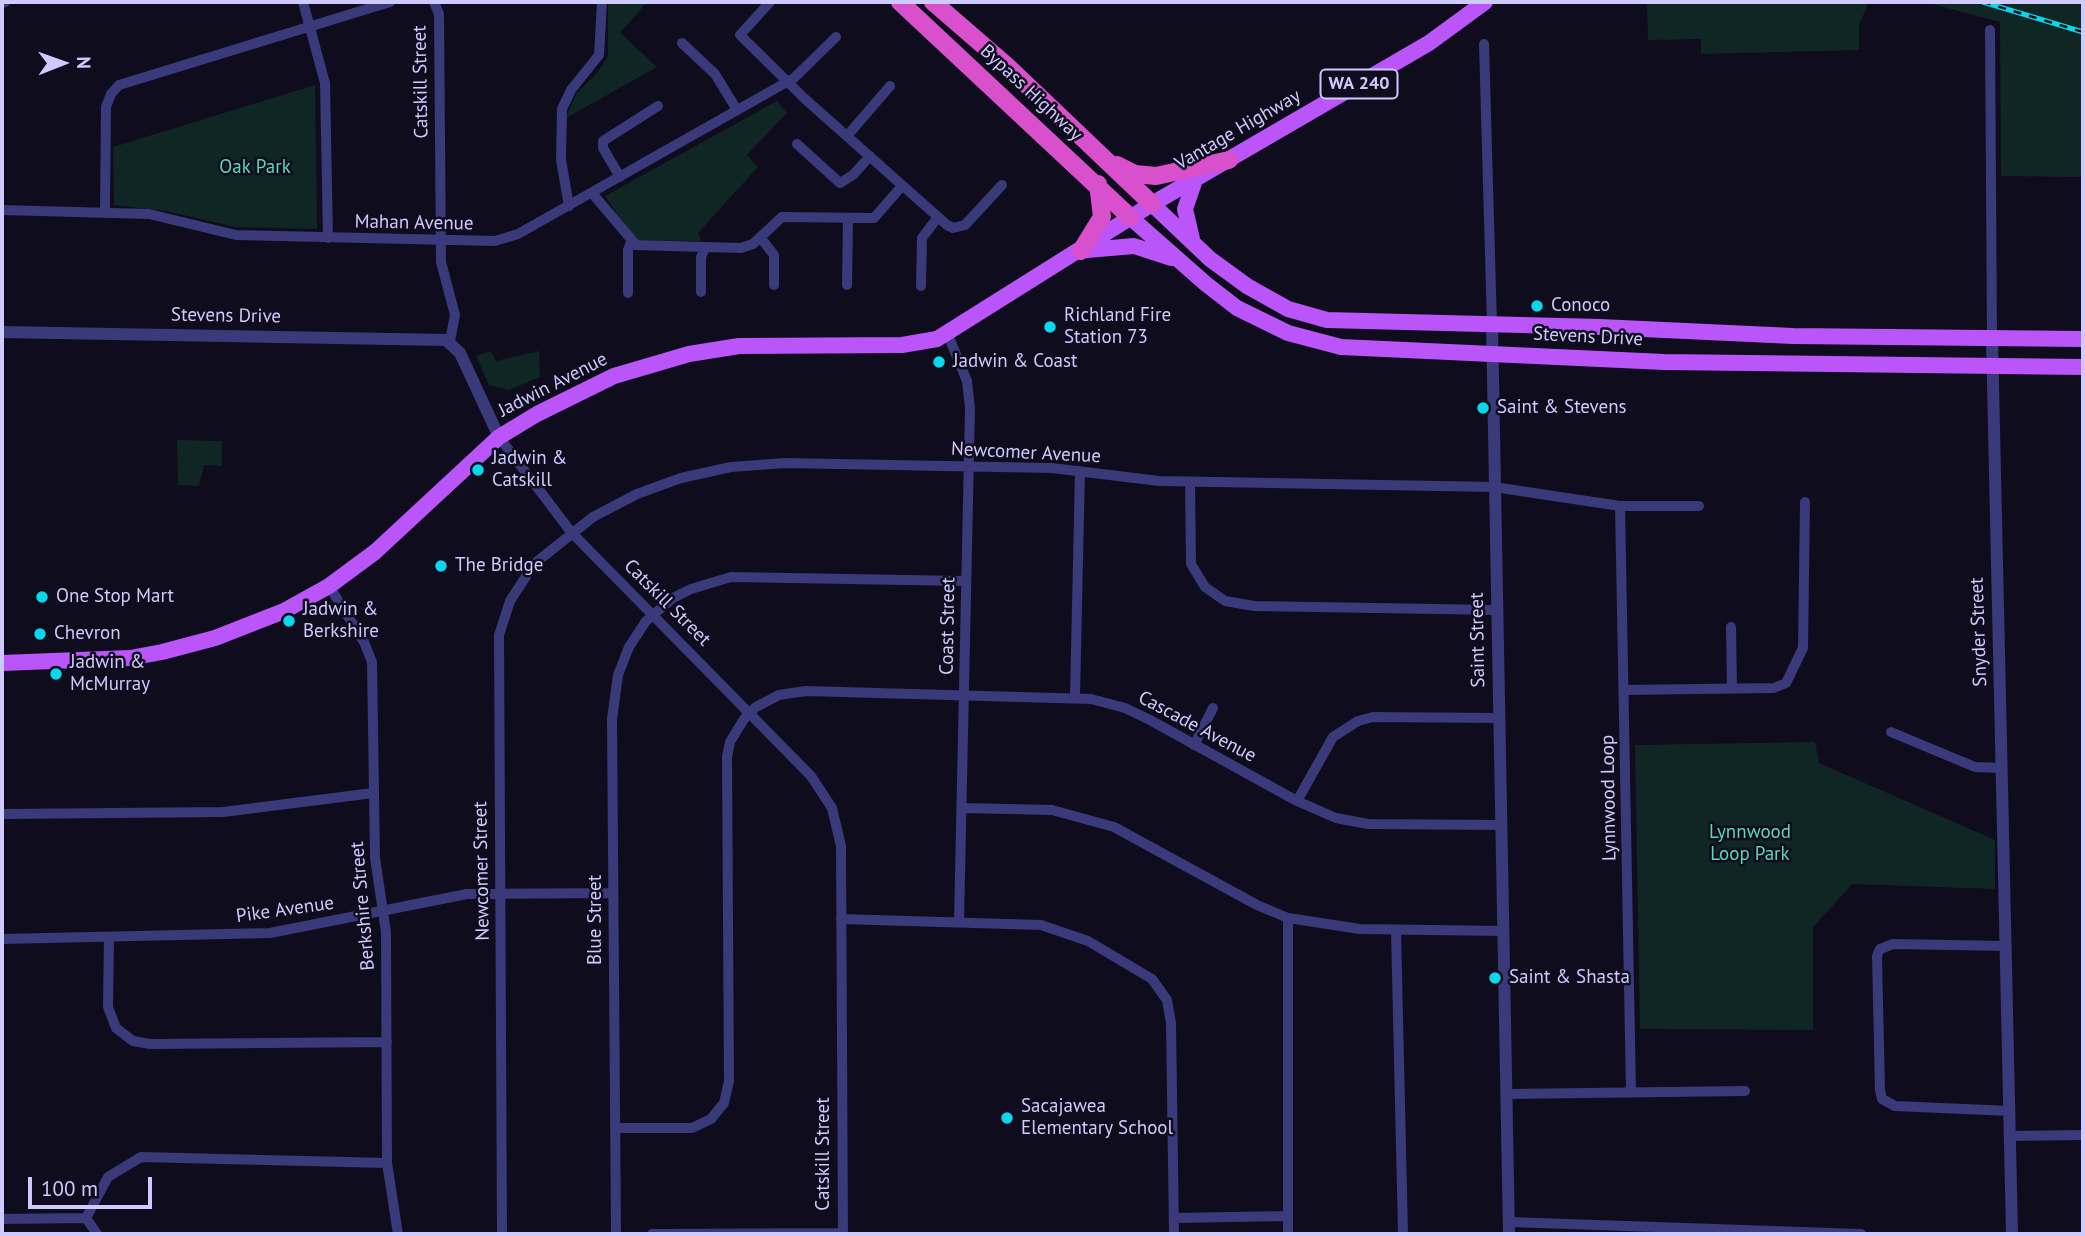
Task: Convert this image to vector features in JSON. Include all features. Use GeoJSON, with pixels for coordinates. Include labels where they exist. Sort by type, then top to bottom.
{"type":"FeatureCollection","features":[{"type":"Feature","properties":{"kind":"highway","name":"Bypass Highway"},"geometry":{"type":"LineString","coordinates":[[900,2],[1098,184],[1131,218]]}},
{"type":"Feature","properties":{"kind":"highway","name":"Bypass Highway"},"geometry":{"type":"LineString","coordinates":[[933,2],[1153,204]]}},
{"type":"Feature","properties":{"kind":"highway","name":"WA 240"},"geometry":{"type":"LineString","coordinates":[[1104,159],[1135,174],[1156,176],[1228,160]]}},
{"type":"Feature","properties":{"kind":"highway"},"geometry":{"type":"LineString","coordinates":[[1082,251],[1102,216],[1098,184]]}},
{"type":"Feature","properties":{"kind":"main road","name":"Vantage Highway"},"geometry":{"type":"LineString","coordinates":[[1153,204],[1429,43],[1485,2]]}},
{"type":"Feature","properties":{"kind":"main road"},"geometry":{"type":"LineString","coordinates":[[1192,242],[1185,213],[1186,199],[1195,180]]}},
{"type":"Feature","properties":{"kind":"main road","name":"Stevens Drive"},"geometry":{"type":"LineString","coordinates":[[1153,204],[1192,242],[1247,286],[1288,309],[1314,317],[1352,322],[1600,327],[1793,336],[2083,339]]}},
{"type":"Feature","properties":{"kind":"main road","name":"Jadwin Avenue"},"geometry":{"type":"LineString","coordinates":[[2,663],[130,658],[162,652],[260,622],[328,586],[396,534],[499,436],[575,394],[614,376],[689,354],[760,345],[902,345],[948,335],[1153,204]]}},
{"type":"Feature","properties":{"kind":"main road","name":"Stevens Drive"},"geometry":{"type":"LineString","coordinates":[[1131,218],[1237,308],[1306,340],[1357,349],[1664,362],[2083,367]]}},
{"type":"Feature","properties":{"kind":"main road"},"geometry":{"type":"LineString","coordinates":[[1082,251],[1133,246],[1180,261]]}},
{"type":"Feature","properties":{"kind":"street"},"geometry":{"type":"LineString","coordinates":[[303,2],[325,83],[328,238]]}},
{"type":"Feature","properties":{"kind":"street"},"geometry":{"type":"LineString","coordinates":[[105,211],[106,107],[114,89],[125,83],[390,2]]}},
{"type":"Feature","properties":{"kind":"street","name":"Catskill Street"},"geometry":{"type":"LineString","coordinates":[[434,2],[439,14],[442,269],[455,310],[455,327],[450,341],[460,353],[499,436],[571,532],[811,776],[832,808],[840,836],[843,1234]]}},
{"type":"Feature","properties":{"kind":"street"},"geometry":{"type":"LineString","coordinates":[[569,206],[562,173],[562,109],[571,90],[599,55],[602,2]]}},
{"type":"Feature","properties":{"kind":"street"},"geometry":{"type":"LineString","coordinates":[[770,2],[740,35],[787,83],[938,218],[951,228],[962,226],[1002,185]]}},
{"type":"Feature","properties":{"kind":"street","name":"Snyder Street"},"geometry":{"type":"LineString","coordinates":[[1990,30],[1992,365],[2012,1234]]}},
{"type":"Feature","properties":{"kind":"street","name":"Mahan Avenue"},"geometry":{"type":"LineString","coordinates":[[2,210],[149,214],[236,235],[441,241],[504,239],[569,206],[787,83],[804,71],[836,37]]}},
{"type":"Feature","properties":{"kind":"street"},"geometry":{"type":"LineString","coordinates":[[682,43],[713,71],[737,110]]}},
{"type":"Feature","properties":{"kind":"street","name":"Saint Street"},"geometry":{"type":"LineString","coordinates":[[1484,44],[1509,1228]]}},
{"type":"Feature","properties":{"kind":"street"},"geometry":{"type":"LineString","coordinates":[[847,136],[890,86]]}},
{"type":"Feature","properties":{"kind":"street"},"geometry":{"type":"LineString","coordinates":[[620,177],[603,148],[603,141],[658,106]]}},
{"type":"Feature","properties":{"kind":"street"},"geometry":{"type":"LineString","coordinates":[[797,144],[840,183],[853,175],[870,156]]}},
{"type":"Feature","properties":{"kind":"street"},"geometry":{"type":"LineString","coordinates":[[592,193],[631,242],[639,246],[705,248],[748,247],[782,217],[874,218],[902,186]]}},
{"type":"Feature","properties":{"kind":"street"},"geometry":{"type":"LineString","coordinates":[[921,286],[922,238],[938,218]]}},
{"type":"Feature","properties":{"kind":"street"},"geometry":{"type":"LineString","coordinates":[[847,285],[848,219]]}},
{"type":"Feature","properties":{"kind":"street"},"geometry":{"type":"LineString","coordinates":[[760,237],[774,255],[774,285]]}},
{"type":"Feature","properties":{"kind":"street"},"geometry":{"type":"LineString","coordinates":[[628,293],[628,250],[631,242]]}},
{"type":"Feature","properties":{"kind":"street"},"geometry":{"type":"LineString","coordinates":[[701,292],[701,257],[705,248]]}},
{"type":"Feature","properties":{"kind":"street","name":"Stevens Drive"},"geometry":{"type":"LineString","coordinates":[[2,332],[450,341]]}},
{"type":"Feature","properties":{"kind":"street","name":"Coast Street"},"geometry":{"type":"LineString","coordinates":[[948,335],[967,381],[968,466],[959,922]]}},
{"type":"Feature","properties":{"kind":"street","name":"Newcomer Avenue"},"geometry":{"type":"LineString","coordinates":[[571,532],[637,494],[681,478],[732,467],[785,463],[1080,471],[1158,481],[1494,488]]}},
{"type":"Feature","properties":{"kind":"street"},"geometry":{"type":"LineString","coordinates":[[1075,696],[1080,471]]}},
{"type":"Feature","properties":{"kind":"street"},"geometry":{"type":"LineString","coordinates":[[1190,482],[1191,564],[1205,587],[1225,601],[1254,606],[1496,610]]}},
{"type":"Feature","properties":{"kind":"street"},"geometry":{"type":"LineString","coordinates":[[1494,488],[1619,506],[1699,506]]}},
{"type":"Feature","properties":{"kind":"street"},"geometry":{"type":"LineString","coordinates":[[1624,690],[1780,687],[1796,667],[1803,648],[1805,502]]}},
{"type":"Feature","properties":{"kind":"street","name":"Lynnwood Loop"},"geometry":{"type":"LineString","coordinates":[[1619,506],[1631,1091]]}},
{"type":"Feature","properties":{"kind":"street","name":"Newcomer Street"},"geometry":{"type":"LineString","coordinates":[[502,1234],[499,635],[510,601],[527,574],[571,532]]}},
{"type":"Feature","properties":{"kind":"street"},"geometry":{"type":"LineString","coordinates":[[652,615],[691,589],[731,577],[966,581]]}},
{"type":"Feature","properties":{"kind":"street","name":"Berkshire Street"},"geometry":{"type":"LineString","coordinates":[[328,586],[364,642],[372,662],[374,858],[384,910],[387,1163],[398,1234]]}},
{"type":"Feature","properties":{"kind":"street","name":"Blue Street"},"geometry":{"type":"LineString","coordinates":[[616,1234],[614,691],[626,654],[652,615]]}},
{"type":"Feature","properties":{"kind":"street"},"geometry":{"type":"LineString","coordinates":[[1731,627],[1732,689]]}},
{"type":"Feature","properties":{"kind":"street","name":"Cascade Avenue"},"geometry":{"type":"LineString","coordinates":[[749,714],[765,701],[792,691],[1075,696],[1125,708],[1297,801],[1336,818],[1368,824],[1500,825]]}},
{"type":"Feature","properties":{"kind":"street"},"geometry":{"type":"LineString","coordinates":[[1194,745],[1213,708]]}},
{"type":"Feature","properties":{"kind":"street"},"geometry":{"type":"LineString","coordinates":[[615,1128],[692,1128],[719,1111],[728,1092],[727,757],[736,729],[749,714]]}},
{"type":"Feature","properties":{"kind":"street"},"geometry":{"type":"LineString","coordinates":[[1297,801],[1334,737],[1358,720],[1373,717],[1498,718]]}},
{"type":"Feature","properties":{"kind":"street"},"geometry":{"type":"LineString","coordinates":[[1891,732],[1975,767],[2002,768]]}},
{"type":"Feature","properties":{"kind":"street"},"geometry":{"type":"LineString","coordinates":[[2,814],[223,812],[373,793]]}},
{"type":"Feature","properties":{"kind":"street"},"geometry":{"type":"LineString","coordinates":[[962,808],[1052,810],[1115,827],[1257,905],[1288,918],[1325,926],[1503,931]]}},
{"type":"Feature","properties":{"kind":"street","name":"Pike Avenue"},"geometry":{"type":"LineString","coordinates":[[2,939],[271,933],[467,894],[613,893]]}},
{"type":"Feature","properties":{"kind":"street"},"geometry":{"type":"LineString","coordinates":[[1288,918],[1288,1234]]}},
{"type":"Feature","properties":{"kind":"street"},"geometry":{"type":"LineString","coordinates":[[841,919],[1041,925],[1073,934],[1152,979],[1170,1009],[1174,1234]]}},
{"type":"Feature","properties":{"kind":"street"},"geometry":{"type":"LineString","coordinates":[[1396,930],[1403,1234]]}},
{"type":"Feature","properties":{"kind":"street"},"geometry":{"type":"LineString","coordinates":[[108,937],[108,1007],[116,1028],[133,1041],[387,1042]]}},
{"type":"Feature","properties":{"kind":"street"},"geometry":{"type":"LineString","coordinates":[[2006,946],[1893,944],[1880,949],[1877,956],[1880,1090],[1882,1099],[1895,1106],[2010,1111]]}},
{"type":"Feature","properties":{"kind":"street"},"geometry":{"type":"LineString","coordinates":[[1506,1094],[1745,1091]]}},
{"type":"Feature","properties":{"kind":"street"},"geometry":{"type":"LineString","coordinates":[[2010,1136],[2083,1135]]}},
{"type":"Feature","properties":{"kind":"street"},"geometry":{"type":"LineString","coordinates":[[86,1218],[108,1178],[141,1157],[387,1163]]}},
{"type":"Feature","properties":{"kind":"street"},"geometry":{"type":"LineString","coordinates":[[1174,1218],[1287,1216]]}},
{"type":"Feature","properties":{"kind":"street"},"geometry":{"type":"LineString","coordinates":[[2,1219],[86,1218]]}},
{"type":"Feature","properties":{"kind":"street"},"geometry":{"type":"LineString","coordinates":[[86,1218],[97,1234]]}},
{"type":"Feature","properties":{"kind":"street"},"geometry":{"type":"LineString","coordinates":[[1509,1228],[1861,1234]]}},
{"type":"Feature","properties":{"kind":"street"},"geometry":{"type":"LineString","coordinates":[[652,1234],[843,1234]]}},
{"type":"Feature","properties":{"kind":"green space"},"geometry":{"type":"Polygon","coordinates":[[[608,2],[647,2],[620,33],[657,67],[566,118],[576,94],[597,73],[608,56],[608,2]]]}},
{"type":"Feature","properties":{"kind":"green space"},"geometry":{"type":"Polygon","coordinates":[[[1647,2],[1869,2],[1859,25],[1859,50],[1701,54],[1701,39],[1648,40],[1647,2]]]}},
{"type":"Feature","properties":{"kind":"green space"},"geometry":{"type":"Polygon","coordinates":[[[1925,2],[2083,2],[2083,177],[2001,176],[2000,22],[1925,2]]]}},
{"type":"Feature","properties":{"kind":"green space","name":"Oak Park"},"geometry":{"type":"Polygon","coordinates":[[[315,85],[317,229],[235,227],[166,211],[114,205],[113,147],[315,85]]]}},
{"type":"Feature","properties":{"kind":"green space"},"geometry":{"type":"Polygon","coordinates":[[[777,101],[787,113],[747,155],[758,167],[698,233],[701,238],[699,241],[635,240],[605,196],[777,101]]]}},
{"type":"Feature","properties":{"kind":"green space"},"geometry":{"type":"Polygon","coordinates":[[[491,351],[496,361],[539,351],[540,377],[509,390],[489,385],[476,356],[491,351]]]}},
{"type":"Feature","properties":{"kind":"green space"},"geometry":{"type":"Polygon","coordinates":[[[177,440],[222,441],[222,466],[204,465],[199,486],[178,485],[177,440]]]}},
{"type":"Feature","properties":{"kind":"green space","name":"Lynnwood Loop Park"},"geometry":{"type":"Polygon","coordinates":[[[1815,742],[1819,763],[1995,840],[1995,889],[1852,884],[1813,927],[1813,1030],[1640,1029],[1635,745],[1815,742]]]}},
{"type":"Feature","properties":{"kind":"railway"},"geometry":{"type":"LineString","coordinates":[[1983,2],[2083,32]]}},
{"type":"Feature","properties":{"kind":"place","name":"Conoco"},"geometry":{"type":"Point","coordinates":[1537,306]}},
{"type":"Feature","properties":{"kind":"place","name":"Richland Fire Station 73"},"geometry":{"type":"Point","coordinates":[1050,327]}},
{"type":"Feature","properties":{"kind":"place","name":"Jadwin & Coast"},"geometry":{"type":"Point","coordinates":[939,362]}},
{"type":"Feature","properties":{"kind":"place","name":"Saint & Stevens"},"geometry":{"type":"Point","coordinates":[1483,408]}},
{"type":"Feature","properties":{"kind":"place","name":"Jadwin & Catskill"},"geometry":{"type":"Point","coordinates":[478,470]}},
{"type":"Feature","properties":{"kind":"place","name":"The Bridge"},"geometry":{"type":"Point","coordinates":[441,566]}},
{"type":"Feature","properties":{"kind":"place","name":"One Stop Mart"},"geometry":{"type":"Point","coordinates":[42,597]}},
{"type":"Feature","properties":{"kind":"place","name":"Jadwin & Berkshire"},"geometry":{"type":"Point","coordinates":[289,621]}},
{"type":"Feature","properties":{"kind":"place","name":"Chevron"},"geometry":{"type":"Point","coordinates":[40,634]}},
{"type":"Feature","properties":{"kind":"place","name":"Jadwin & McMurray"},"geometry":{"type":"Point","coordinates":[56,674]}},
{"type":"Feature","properties":{"kind":"place","name":"Saint & Shasta"},"geometry":{"type":"Point","coordinates":[1495,978]}},
{"type":"Feature","properties":{"kind":"place","name":"Sacajawea Elementary School"},"geometry":{"type":"Point","coordinates":[1007,1118]}}]}
